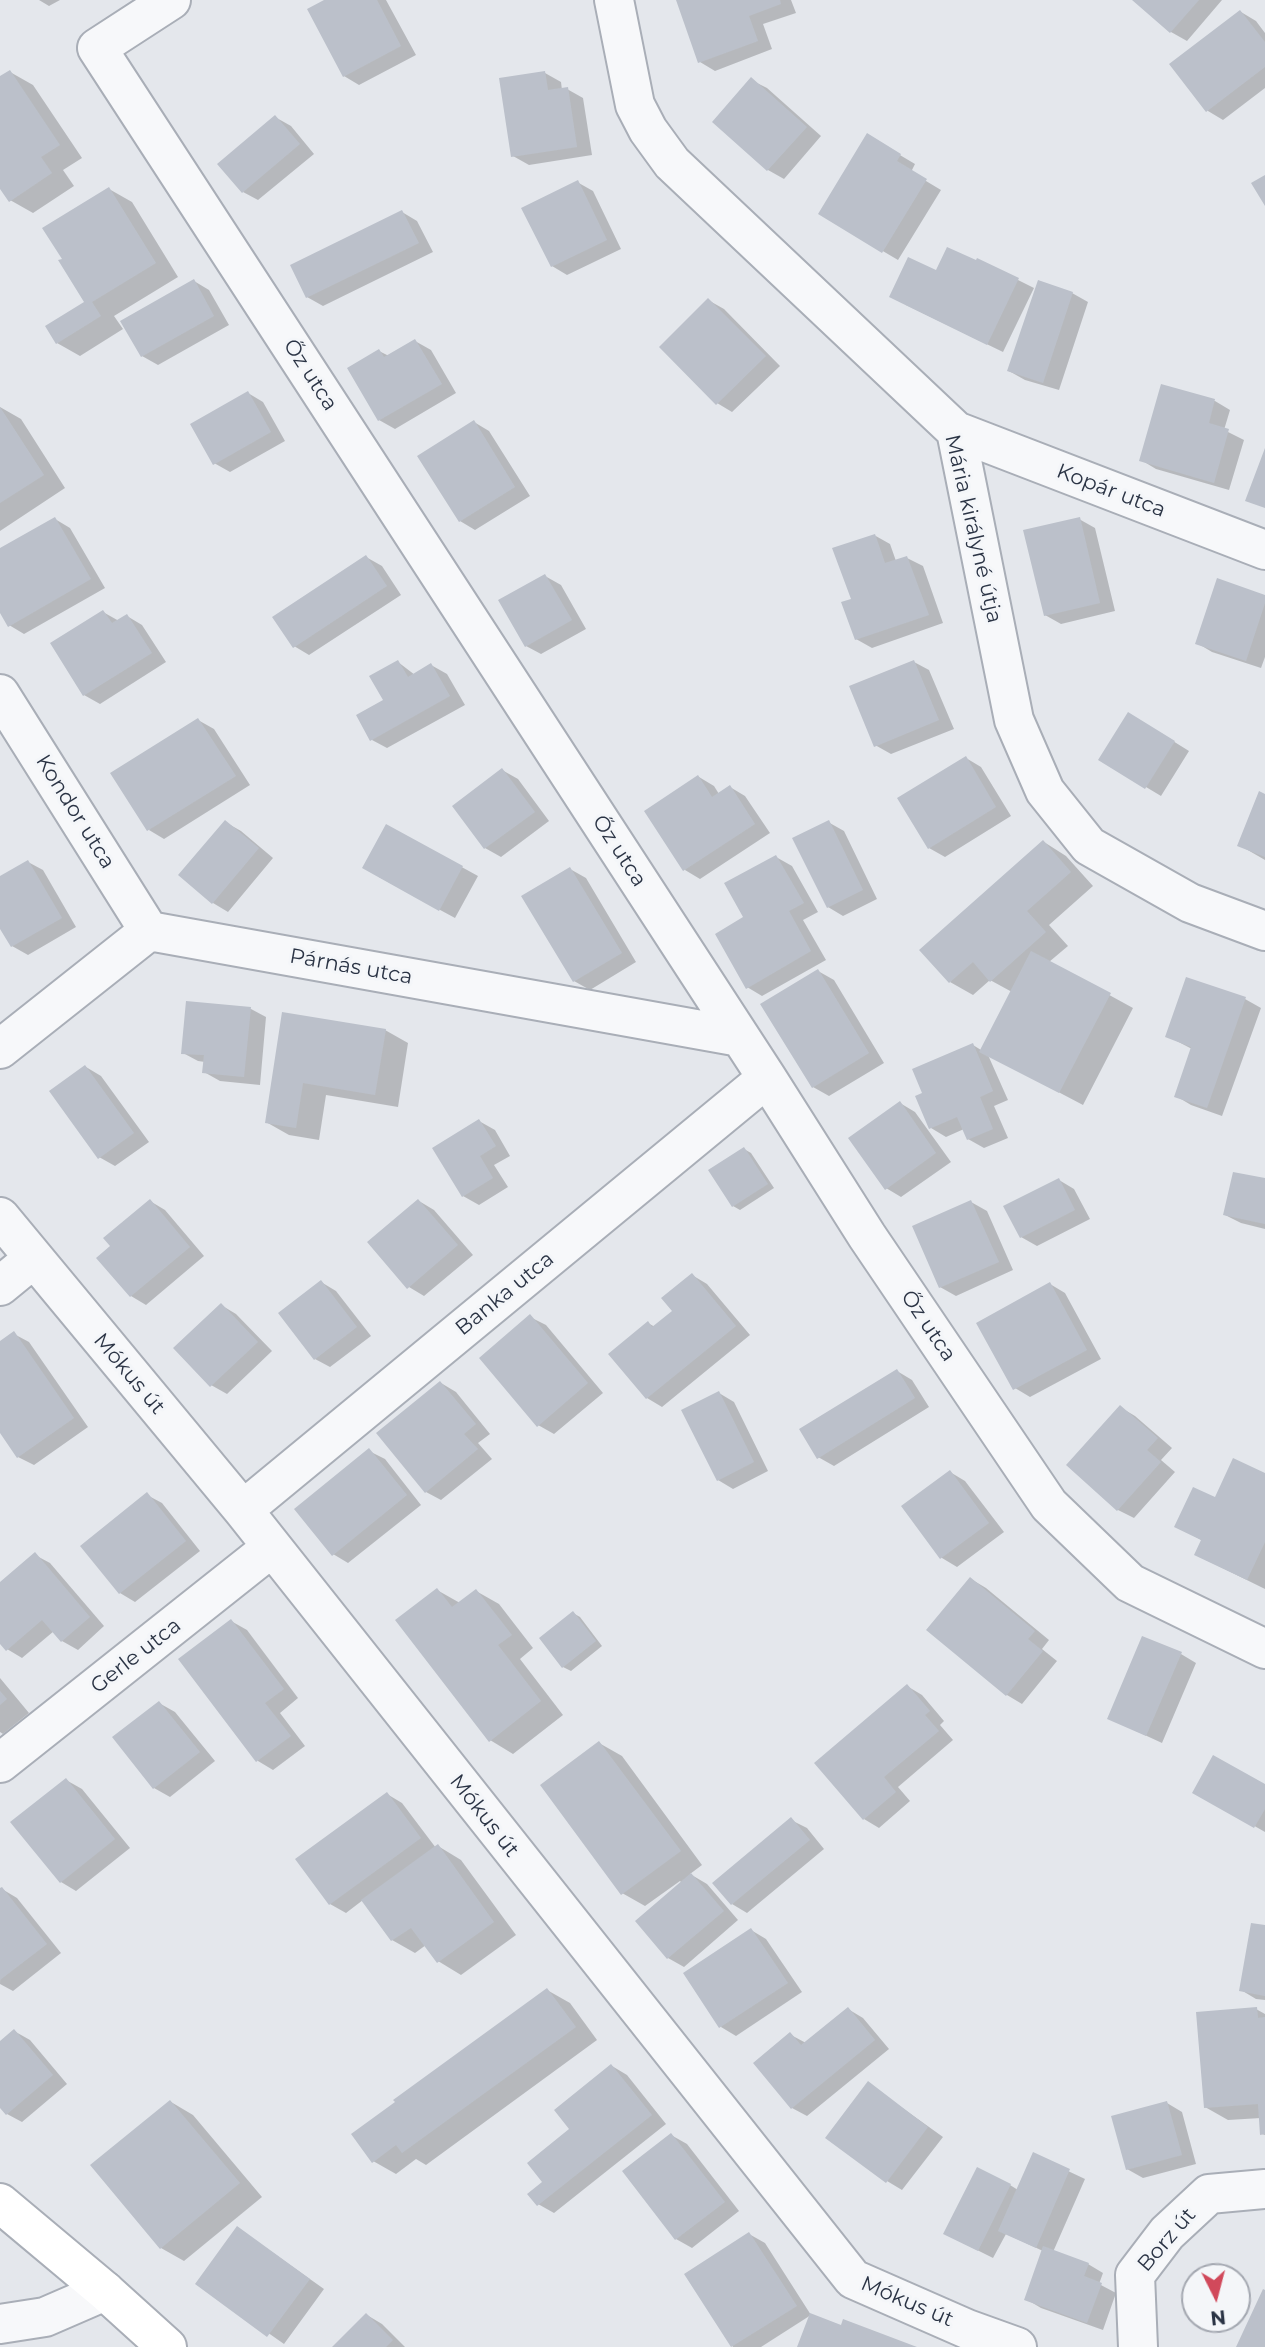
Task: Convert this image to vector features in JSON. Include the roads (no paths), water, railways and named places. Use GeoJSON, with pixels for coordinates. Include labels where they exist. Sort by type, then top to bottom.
{"type":"FeatureCollection","features":[{"type":"Feature","properties":{"kind":"street","name":"Őz utca"},"geometry":{"type":"LineString","coordinates":[[171,0],[97,48],[867,1236],[1049,1505],[1130,1583],[1265,1649]]}},
{"type":"Feature","properties":{"kind":"street","name":"Mária királyné útja"},"geometry":{"type":"LineString","coordinates":[[614,0],[635,105],[648,130],[673,163],[956,431],[1014,720],[1045,791],[1089,846],[1190,903],[1265,931]]}},
{"type":"Feature","properties":{"kind":"street","name":"Kopár utca"},"geometry":{"type":"LineString","coordinates":[[956,431],[1265,550]]}},
{"type":"Feature","properties":{"kind":"street","name":"Kondor utca"},"geometry":{"type":"LineString","coordinates":[[0,694],[149,931]]}},
{"type":"Feature","properties":{"kind":"street","name":"Párnás utca"},"geometry":{"type":"LineString","coordinates":[[149,931],[740,1037]]}},
{"type":"Feature","properties":{"kind":"street"},"geometry":{"type":"LineString","coordinates":[[0,1049],[149,931]]}},
{"type":"Feature","properties":{"kind":"street","name":"Banka utca"},"geometry":{"type":"LineString","coordinates":[[243,1510],[767,1078]]}},
{"type":"Feature","properties":{"kind":"street","name":"Mókus út"},"geometry":{"type":"LineString","coordinates":[[0,1217],[243,1510],[853,2279],[967,2329],[1017,2347]]}},
{"type":"Feature","properties":{"kind":"street"},"geometry":{"type":"LineString","coordinates":[[0,1286],[33,1259]]}},
{"type":"Feature","properties":{"kind":"street","name":"Gerle utca"},"geometry":{"type":"LineString","coordinates":[[0,1763],[271,1548]]}},
{"type":"Feature","properties":{"kind":"street","name":"Borz út"},"geometry":{"type":"LineString","coordinates":[[1138,2347],[1135,2275],[1167,2232],[1209,2194],[1265,2189]]}},
{"type":"Feature","properties":{"kind":"street"},"geometry":{"type":"LineString","coordinates":[[0,2203],[167,2347]]}},
{"type":"Feature","properties":{"kind":"street"},"geometry":{"type":"LineString","coordinates":[[0,2324],[45,2317],[105,2291]]}}]}
